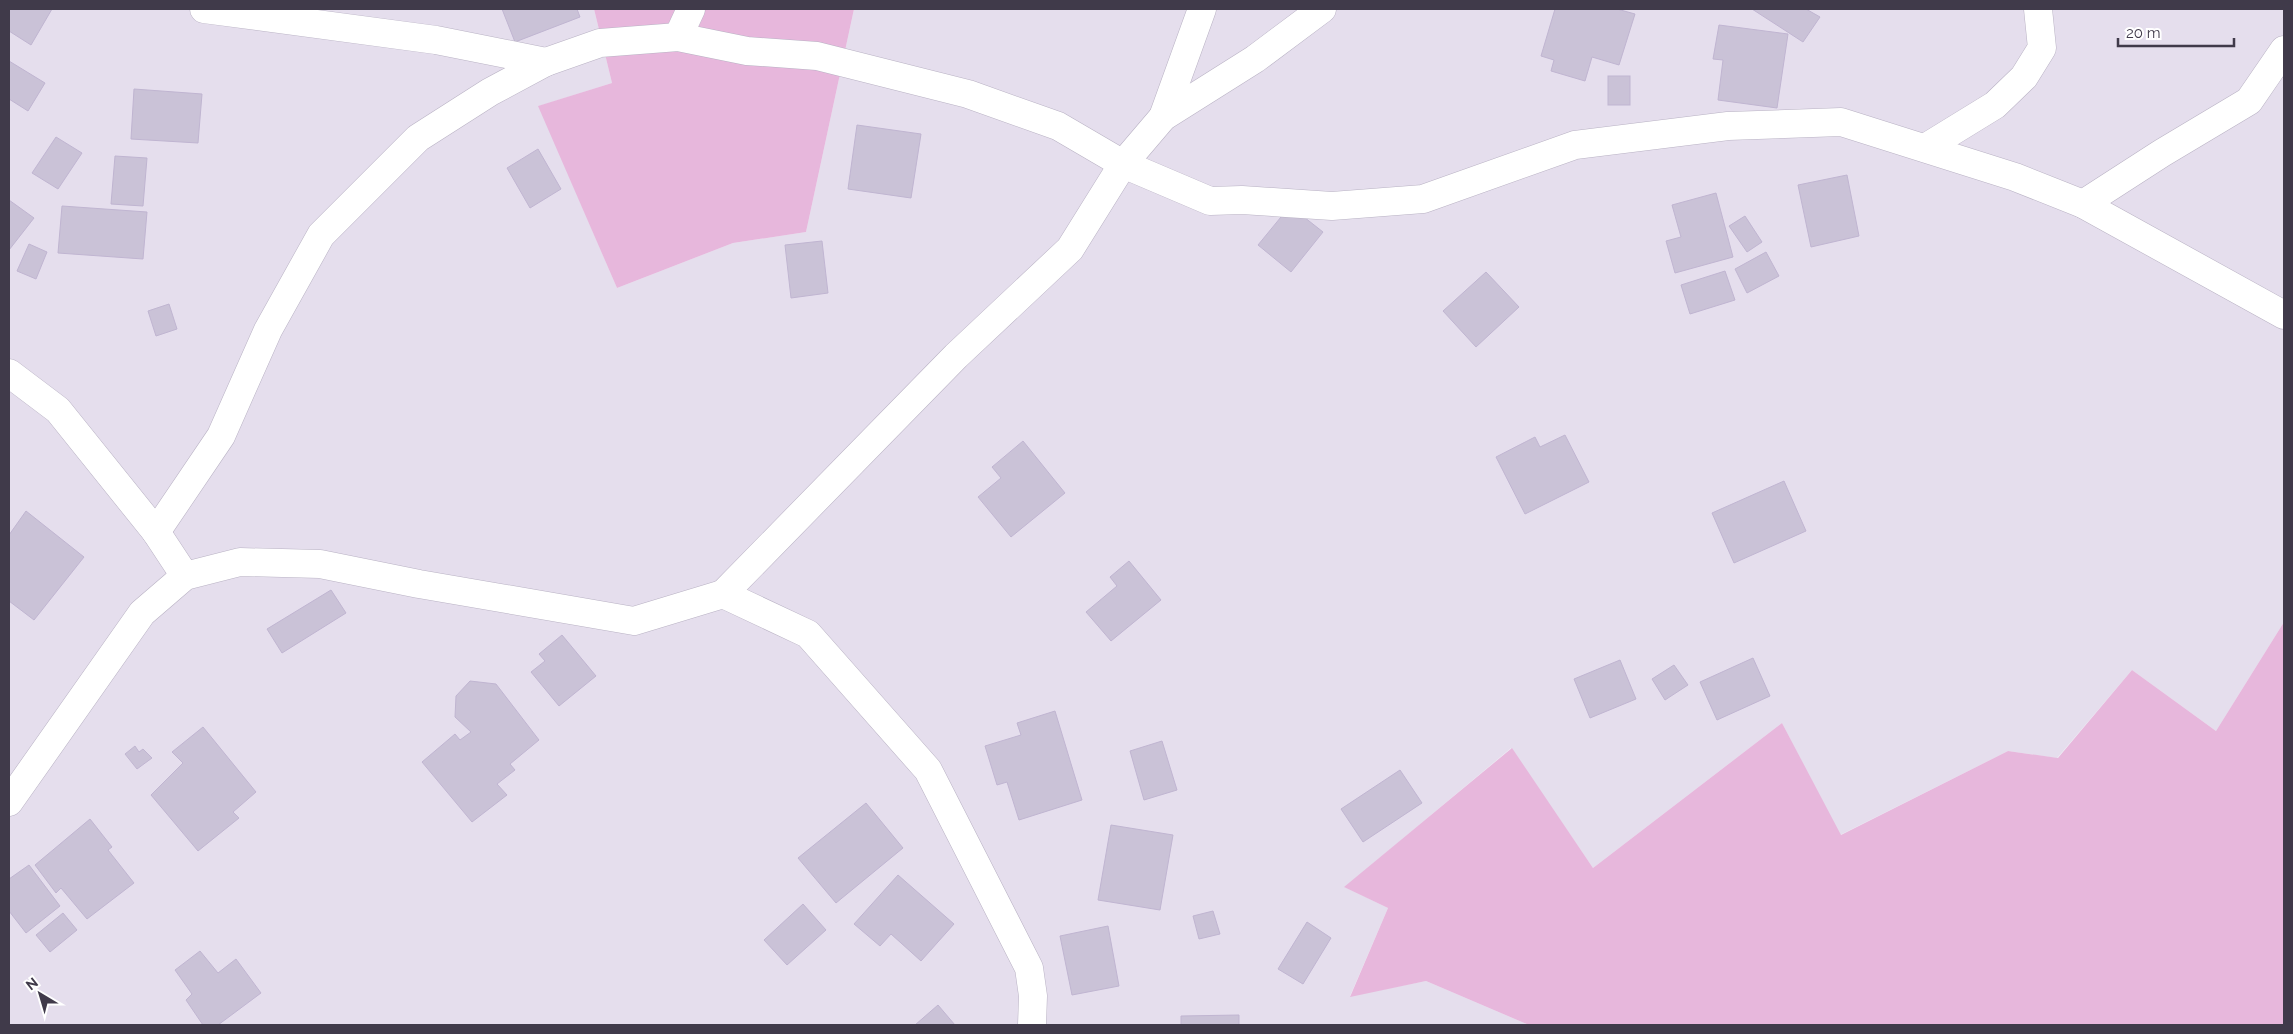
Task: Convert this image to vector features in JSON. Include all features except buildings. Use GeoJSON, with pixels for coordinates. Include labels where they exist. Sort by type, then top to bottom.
{"type":"FeatureCollection","features":[{"type":"Feature","properties":{"kind":"street"},"geometry":{"type":"LineString","coordinates":[[204,9],[436,40],[546,62]]}},
{"type":"Feature","properties":{"kind":"street"},"geometry":{"type":"LineString","coordinates":[[678,37],[691,9]]}},
{"type":"Feature","properties":{"kind":"street"},"geometry":{"type":"LineString","coordinates":[[1163,117],[1202,9]]}},
{"type":"Feature","properties":{"kind":"street"},"geometry":{"type":"LineString","coordinates":[[9,802],[142,613],[186,576],[240,562],[320,564],[419,584],[634,621],[723,594],[956,356],[1070,249],[1122,164],[1163,117],[1255,58],[1322,9]]}},
{"type":"Feature","properties":{"kind":"street"},"geometry":{"type":"LineString","coordinates":[[1925,148],[1995,105],[2024,76],[2042,48],[2038,9]]}},
{"type":"Feature","properties":{"kind":"street"},"geometry":{"type":"LineString","coordinates":[[156,532],[221,436],[268,330],[321,235],[418,138],[490,92],[546,62],[600,43],[678,37],[747,51],[818,56],[968,94],[1058,126],[1122,164],[1210,201],[1242,200],[1332,206],[1423,199],[1575,145],[1728,126],[1841,122],[2015,177],[2083,204],[2284,315]]}},
{"type":"Feature","properties":{"kind":"street"},"geometry":{"type":"LineString","coordinates":[[2083,204],[2162,153],[2249,101],[2284,50]]}},
{"type":"Feature","properties":{"kind":"street"},"geometry":{"type":"LineString","coordinates":[[9,373],[58,410],[156,532],[186,576]]}},
{"type":"Feature","properties":{"kind":"street"},"geometry":{"type":"LineString","coordinates":[[723,594],[808,634],[928,770],[1029,968],[1034,996],[1032,1025]]}},
{"type":"Feature","properties":{"kind":"shaded area"},"geometry":{"type":"Polygon","coordinates":[[[9,9],[594,9],[612,83],[539,106],[617,288],[733,243],[806,232],[854,9],[2284,9],[2284,622],[2216,731],[2132,670],[2057,758],[2008,751],[1840,835],[1782,723],[1593,868],[1511,748],[1345,887],[1388,908],[1350,996],[1426,981],[1529,1025],[9,1025],[9,9]]]}},
{"type":"Feature","properties":{"kind":"shaded area"},"geometry":{"type":"Polygon","coordinates":[[[594,9],[854,9],[806,232],[733,243],[617,288],[538,106],[612,83],[594,9]]]}},
{"type":"Feature","properties":{"kind":"shaded area"},"geometry":{"type":"Polygon","coordinates":[[[2284,622],[2284,1025],[1529,1025],[1426,981],[1350,997],[1388,908],[1344,887],[1512,748],[1593,868],[1782,723],[1841,835],[2008,751],[2058,758],[2132,670],[2216,731],[2284,622]]]}}]}
